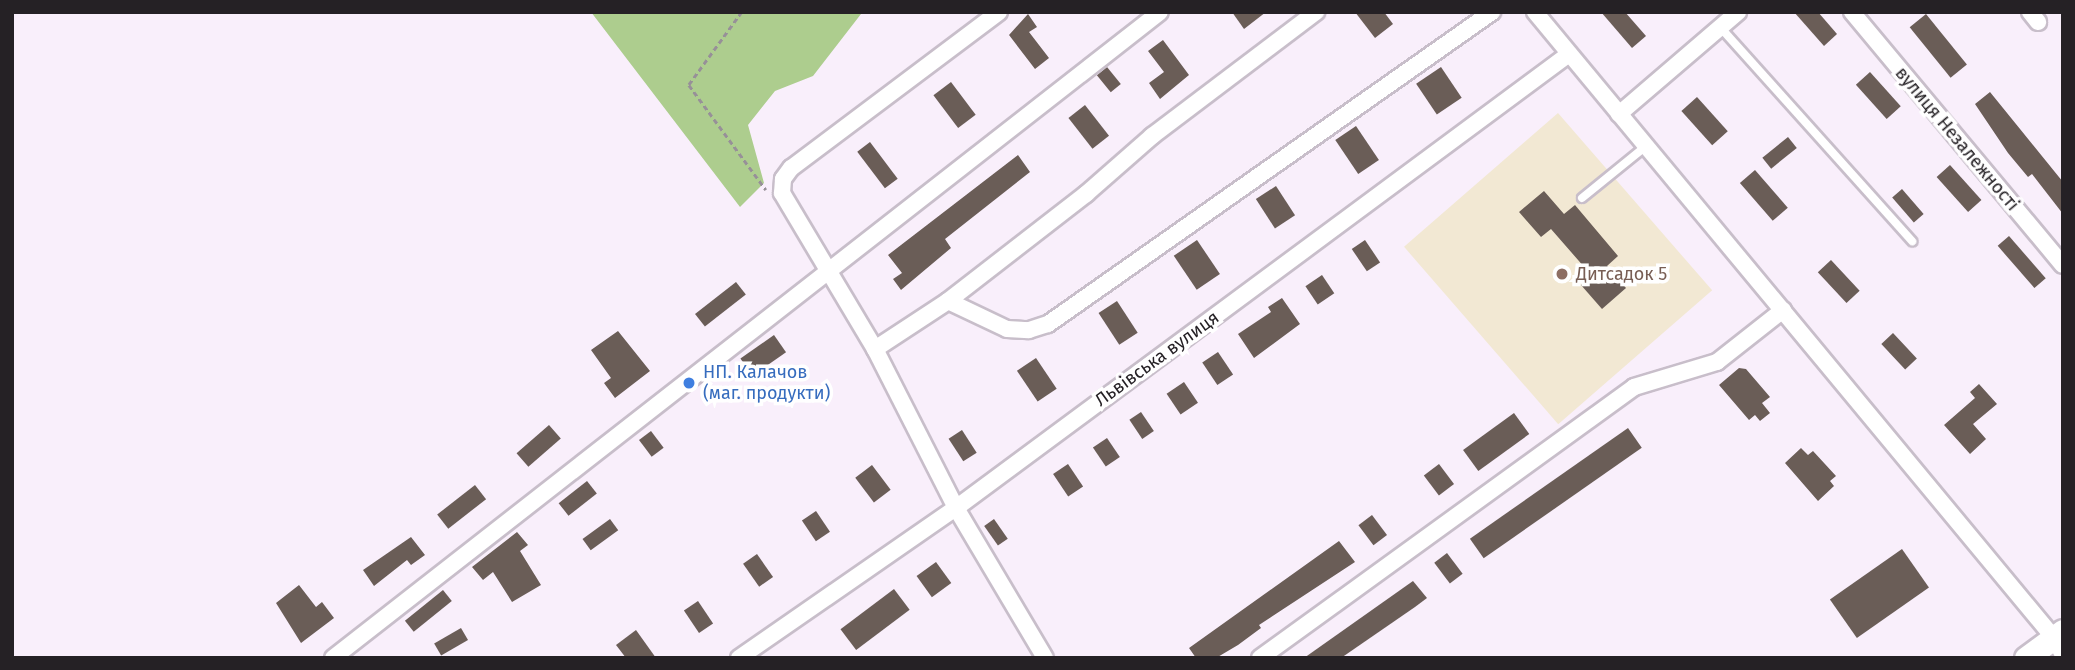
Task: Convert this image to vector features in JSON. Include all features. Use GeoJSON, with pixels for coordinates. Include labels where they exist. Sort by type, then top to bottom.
{"type":"FeatureCollection","features":[{"type":"Feature","properties":{"kind":"street"},"geometry":{"type":"LineString","coordinates":[[999,12],[791,168],[783,179],[782,193],[826,271],[875,349],[956,508],[1045,658]]}},
{"type":"Feature","properties":{"kind":"street"},"geometry":{"type":"LineString","coordinates":[[333,658],[1160,12]]}},
{"type":"Feature","properties":{"kind":"street"},"geometry":{"type":"LineString","coordinates":[[875,349],[948,301],[1086,194],[1152,136],[1316,12]]}},
{"type":"Feature","properties":{"kind":"street"},"geometry":{"type":"LineString","coordinates":[[948,301],[1007,328],[1029,330],[1048,324],[1492,12]]}},
{"type":"Feature","properties":{"kind":"street"},"geometry":{"type":"LineString","coordinates":[[1535,12],[2060,641],[2026,658]]}},
{"type":"Feature","properties":{"kind":"street"},"geometry":{"type":"LineString","coordinates":[[1619,114],[1738,12]]}},
{"type":"Feature","properties":{"kind":"street","name":"вулиця Незалежності"},"geometry":{"type":"LineString","coordinates":[[1852,12],[2063,265]]}},
{"type":"Feature","properties":{"kind":"street","name":"Львівська вулиця"},"geometry":{"type":"LineString","coordinates":[[739,658],[956,508],[1569,54]]}},
{"type":"Feature","properties":{"kind":"street"},"geometry":{"type":"LineString","coordinates":[[1260,658],[1634,387],[1717,362],[1783,310]]}},
{"type":"Feature","properties":{"kind":"lane"},"geometry":{"type":"LineString","coordinates":[[1720,27],[1912,241]]}},
{"type":"Feature","properties":{"kind":"lane"},"geometry":{"type":"LineString","coordinates":[[1582,198],[1646,146]]}},
{"type":"Feature","properties":{"kind":"path"},"geometry":{"type":"LineString","coordinates":[[742,12],[689,85],[769,194]]}},
{"type":"Feature","properties":{"kind":"shaded area","name":"Дитсадок 5"},"geometry":{"type":"Polygon","coordinates":[[[1558,113],[1712,290],[1558,424],[1404,247],[1558,113]]]}},
{"type":"Feature","properties":{"kind":"green space"},"geometry":{"type":"Polygon","coordinates":[[[591,12],[876,12],[861,14],[813,76],[775,91],[748,125],[764,183],[740,207],[591,12]]]}},
{"type":"Feature","properties":{"kind":"building"},"geometry":{"type":"Polygon","coordinates":[[[1232,12],[1266,12],[1244,29],[1232,12]]]}},
{"type":"Feature","properties":{"kind":"building"},"geometry":{"type":"Polygon","coordinates":[[[1355,12],[1384,12],[1393,24],[1375,38],[1355,12]]]}},
{"type":"Feature","properties":{"kind":"building"},"geometry":{"type":"Polygon","coordinates":[[[1601,12],[1625,12],[1646,36],[1632,48],[1601,12]]]}},
{"type":"Feature","properties":{"kind":"building"},"geometry":{"type":"Polygon","coordinates":[[[1794,12],[1818,12],[1837,34],[1824,46],[1794,12]]]}},
{"type":"Feature","properties":{"kind":"building"},"geometry":{"type":"Polygon","coordinates":[[[1028,14],[1037,27],[1029,32],[1049,58],[1035,69],[1009,35],[1028,14]]]}},
{"type":"Feature","properties":{"kind":"building"},"geometry":{"type":"Polygon","coordinates":[[[1926,14],[1967,65],[1951,78],[1910,27],[1926,14]]]}},
{"type":"Feature","properties":{"kind":"building"},"geometry":{"type":"Polygon","coordinates":[[[1163,40],[1189,75],[1160,99],[1149,83],[1164,72],[1148,51],[1163,40]]]}},
{"type":"Feature","properties":{"kind":"building"},"geometry":{"type":"Polygon","coordinates":[[[1107,67],[1121,84],[1111,92],[1097,75],[1107,67]]]}},
{"type":"Feature","properties":{"kind":"building"},"geometry":{"type":"Polygon","coordinates":[[[1441,67],[1462,98],[1437,114],[1416,84],[1441,67]]]}},
{"type":"Feature","properties":{"kind":"building"},"geometry":{"type":"Polygon","coordinates":[[[1870,72],[1901,106],[1887,119],[1856,85],[1870,72]]]}},
{"type":"Feature","properties":{"kind":"building"},"geometry":{"type":"Polygon","coordinates":[[[951,82],[976,115],[958,128],[933,95],[951,82]]]}},
{"type":"Feature","properties":{"kind":"building"},"geometry":{"type":"Polygon","coordinates":[[[1990,92],[2063,182],[2063,214],[2032,174],[2028,177],[2008,153],[1975,104],[1990,92]]]}},
{"type":"Feature","properties":{"kind":"building"},"geometry":{"type":"Polygon","coordinates":[[[1697,97],[1728,131],[1712,145],[1681,111],[1697,97]]]}},
{"type":"Feature","properties":{"kind":"building"},"geometry":{"type":"Polygon","coordinates":[[[1085,105],[1109,136],[1092,149],[1068,118],[1085,105]]]}},
{"type":"Feature","properties":{"kind":"building"},"geometry":{"type":"Polygon","coordinates":[[[1356,126],[1379,160],[1358,174],[1335,140],[1356,126]]]}},
{"type":"Feature","properties":{"kind":"building"},"geometry":{"type":"Polygon","coordinates":[[[1788,137],[1797,148],[1771,169],[1762,158],[1788,137]]]}},
{"type":"Feature","properties":{"kind":"building"},"geometry":{"type":"Polygon","coordinates":[[[870,142],[898,179],[885,188],[857,152],[870,142]]]}},
{"type":"Feature","properties":{"kind":"building"},"geometry":{"type":"Polygon","coordinates":[[[1018,155],[1030,172],[945,239],[951,248],[901,290],[893,279],[902,273],[888,255],[1018,155]]]}},
{"type":"Feature","properties":{"kind":"building"},"geometry":{"type":"Polygon","coordinates":[[[1950,165],[1981,200],[1968,212],[1937,177],[1950,165]]]}},
{"type":"Feature","properties":{"kind":"building"},"geometry":{"type":"Polygon","coordinates":[[[1755,170],[1788,208],[1773,221],[1740,183],[1755,170]]]}},
{"type":"Feature","properties":{"kind":"building"},"geometry":{"type":"Polygon","coordinates":[[[1276,186],[1295,215],[1275,228],[1256,199],[1276,186]]]}},
{"type":"Feature","properties":{"kind":"building"},"geometry":{"type":"Polygon","coordinates":[[[1902,189],[1924,214],[1914,222],[1892,198],[1902,189]]]}},
{"type":"Feature","properties":{"kind":"building"},"geometry":{"type":"Polygon","coordinates":[[[1544,191],[1564,214],[1575,205],[1618,256],[1607,266],[1626,288],[1602,309],[1581,285],[1592,276],[1551,229],[1541,237],[1519,212],[1544,191]]]}},
{"type":"Feature","properties":{"kind":"building"},"geometry":{"type":"Polygon","coordinates":[[[2009,236],[2046,278],[2034,288],[1998,246],[2009,236]]]}},
{"type":"Feature","properties":{"kind":"building"},"geometry":{"type":"Polygon","coordinates":[[[1197,240],[1220,274],[1197,290],[1174,256],[1197,240]]]}},
{"type":"Feature","properties":{"kind":"building"},"geometry":{"type":"Polygon","coordinates":[[[1365,240],[1380,262],[1367,271],[1352,249],[1365,240]]]}},
{"type":"Feature","properties":{"kind":"building"},"geometry":{"type":"Polygon","coordinates":[[[1831,260],[1860,291],[1846,303],[1818,272],[1831,260]]]}},
{"type":"Feature","properties":{"kind":"building"},"geometry":{"type":"Polygon","coordinates":[[[1322,275],[1334,293],[1318,304],[1305,286],[1322,275]]]}},
{"type":"Feature","properties":{"kind":"building"},"geometry":{"type":"Polygon","coordinates":[[[736,282],[746,295],[705,327],[695,314],[736,282]]]}},
{"type":"Feature","properties":{"kind":"building"},"geometry":{"type":"Polygon","coordinates":[[[1282,298],[1300,324],[1254,358],[1238,334],[1271,312],[1268,307],[1282,298]]]}},
{"type":"Feature","properties":{"kind":"building"},"geometry":{"type":"Polygon","coordinates":[[[1117,301],[1138,333],[1119,345],[1099,313],[1117,301]]]}},
{"type":"Feature","properties":{"kind":"building"},"geometry":{"type":"Polygon","coordinates":[[[618,331],[650,371],[615,398],[604,383],[611,378],[591,350],[618,331]]]}},
{"type":"Feature","properties":{"kind":"building"},"geometry":{"type":"Polygon","coordinates":[[[1893,333],[1917,359],[1905,370],[1881,344],[1893,333]]]}},
{"type":"Feature","properties":{"kind":"building"},"geometry":{"type":"Polygon","coordinates":[[[774,335],[786,352],[752,376],[740,359],[774,335]]]}},
{"type":"Feature","properties":{"kind":"building"},"geometry":{"type":"Polygon","coordinates":[[[1218,352],[1233,374],[1217,385],[1202,363],[1218,352]]]}},
{"type":"Feature","properties":{"kind":"building"},"geometry":{"type":"Polygon","coordinates":[[[1036,358],[1057,389],[1038,402],[1017,371],[1036,358]]]}},
{"type":"Feature","properties":{"kind":"building"},"geometry":{"type":"Polygon","coordinates":[[[1739,368],[1746,369],[1770,397],[1762,403],[1770,413],[1760,421],[1755,415],[1749,420],[1719,385],[1739,368]]]}},
{"type":"Feature","properties":{"kind":"building"},"geometry":{"type":"Polygon","coordinates":[[[1184,382],[1198,403],[1181,414],[1167,394],[1184,382]]]}},
{"type":"Feature","properties":{"kind":"building"},"geometry":{"type":"Polygon","coordinates":[[[1979,384],[1997,404],[1973,424],[1986,439],[1970,454],[1944,425],[1975,398],[1970,392],[1979,384]]]}},
{"type":"Feature","properties":{"kind":"building"},"geometry":{"type":"Polygon","coordinates":[[[1141,412],[1154,431],[1142,439],[1129,420],[1141,412]]]}},
{"type":"Feature","properties":{"kind":"building"},"geometry":{"type":"Polygon","coordinates":[[[1514,413],[1529,434],[1478,471],[1463,450],[1514,413]]]}},
{"type":"Feature","properties":{"kind":"building"},"geometry":{"type":"Polygon","coordinates":[[[549,425],[561,439],[528,467],[517,453],[549,425]]]}},
{"type":"Feature","properties":{"kind":"building"},"geometry":{"type":"Polygon","coordinates":[[[1628,428],[1642,448],[1484,558],[1470,539],[1628,428]]]}},
{"type":"Feature","properties":{"kind":"building"},"geometry":{"type":"Polygon","coordinates":[[[962,430],[977,453],[963,461],[949,439],[962,430]]]}},
{"type":"Feature","properties":{"kind":"building"},"geometry":{"type":"Polygon","coordinates":[[[651,431],[664,448],[652,457],[639,440],[651,431]]]}},
{"type":"Feature","properties":{"kind":"building"},"geometry":{"type":"Polygon","coordinates":[[[1107,438],[1120,457],[1106,467],[1093,448],[1107,438]]]}},
{"type":"Feature","properties":{"kind":"building"},"geometry":{"type":"Polygon","coordinates":[[[1801,448],[1808,455],[1813,451],[1836,476],[1830,481],[1834,486],[1818,501],[1785,463],[1801,448]]]}},
{"type":"Feature","properties":{"kind":"building"},"geometry":{"type":"Polygon","coordinates":[[[1068,464],[1083,486],[1068,496],[1053,474],[1068,464]]]}},
{"type":"Feature","properties":{"kind":"building"},"geometry":{"type":"Polygon","coordinates":[[[1439,464],[1454,484],[1439,495],[1424,475],[1439,464]]]}},
{"type":"Feature","properties":{"kind":"building"},"geometry":{"type":"Polygon","coordinates":[[[872,465],[891,490],[874,502],[855,478],[872,465]]]}},
{"type":"Feature","properties":{"kind":"building"},"geometry":{"type":"Polygon","coordinates":[[[587,481],[597,494],[568,516],[559,503],[587,481]]]}},
{"type":"Feature","properties":{"kind":"building"},"geometry":{"type":"Polygon","coordinates":[[[475,485],[486,499],[448,529],[437,515],[475,485]]]}},
{"type":"Feature","properties":{"kind":"building"},"geometry":{"type":"Polygon","coordinates":[[[816,511],[830,532],[816,541],[802,521],[816,511]]]}},
{"type":"Feature","properties":{"kind":"building"},"geometry":{"type":"Polygon","coordinates":[[[1372,515],[1387,535],[1373,545],[1358,525],[1372,515]]]}},
{"type":"Feature","properties":{"kind":"building"},"geometry":{"type":"Polygon","coordinates":[[[610,519],[618,530],[591,550],[582,539],[610,519]]]}},
{"type":"Feature","properties":{"kind":"building"},"geometry":{"type":"Polygon","coordinates":[[[994,519],[1008,539],[998,546],[984,526],[994,519]]]}},
{"type":"Feature","properties":{"kind":"building"},"geometry":{"type":"Polygon","coordinates":[[[517,532],[528,545],[520,551],[541,585],[512,602],[493,572],[483,580],[472,567],[517,532]]]}},
{"type":"Feature","properties":{"kind":"building"},"geometry":{"type":"Polygon","coordinates":[[[411,537],[425,555],[411,565],[407,560],[374,586],[363,570],[411,537]]]}},
{"type":"Feature","properties":{"kind":"building"},"geometry":{"type":"Polygon","coordinates":[[[1339,541],[1355,562],[1259,625],[1261,628],[1238,645],[1216,658],[1196,658],[1189,648],[1339,541]]]}},
{"type":"Feature","properties":{"kind":"building"},"geometry":{"type":"Polygon","coordinates":[[[1902,549],[1929,588],[1857,638],[1830,599],[1902,549]]]}},
{"type":"Feature","properties":{"kind":"building"},"geometry":{"type":"Polygon","coordinates":[[[1447,553],[1463,574],[1450,583],[1434,563],[1447,553]]]}},
{"type":"Feature","properties":{"kind":"building"},"geometry":{"type":"Polygon","coordinates":[[[757,554],[773,577],[759,587],[743,564],[757,554]]]}},
{"type":"Feature","properties":{"kind":"building"},"geometry":{"type":"Polygon","coordinates":[[[936,562],[951,583],[932,597],[917,576],[936,562]]]}},
{"type":"Feature","properties":{"kind":"building"},"geometry":{"type":"Polygon","coordinates":[[[1413,581],[1427,598],[1415,607],[1341,658],[1304,658],[1413,581]]]}},
{"type":"Feature","properties":{"kind":"building"},"geometry":{"type":"Polygon","coordinates":[[[299,585],[316,607],[322,602],[334,618],[301,643],[276,603],[299,585]]]}},
{"type":"Feature","properties":{"kind":"building"},"geometry":{"type":"Polygon","coordinates":[[[894,589],[910,610],[856,650],[840,629],[894,589]]]}},
{"type":"Feature","properties":{"kind":"building"},"geometry":{"type":"Polygon","coordinates":[[[443,590],[452,601],[414,632],[405,621],[443,590]]]}},
{"type":"Feature","properties":{"kind":"building"},"geometry":{"type":"Polygon","coordinates":[[[698,601],[713,623],[699,633],[684,611],[698,601]]]}},
{"type":"Feature","properties":{"kind":"building"},"geometry":{"type":"Polygon","coordinates":[[[461,628],[468,640],[441,656],[434,644],[461,628]]]}},
{"type":"Feature","properties":{"kind":"building"},"geometry":{"type":"Polygon","coordinates":[[[636,630],[656,658],[626,658],[616,645],[636,630]]]}},
{"type":"Feature","properties":{"kind":"place","name":"Дитсадок 5"},"geometry":{"type":"Point","coordinates":[1562,274]}},
{"type":"Feature","properties":{"kind":"place","name":"НП. Калачов (маг. продукти)"},"geometry":{"type":"Point","coordinates":[689,383]}}]}
